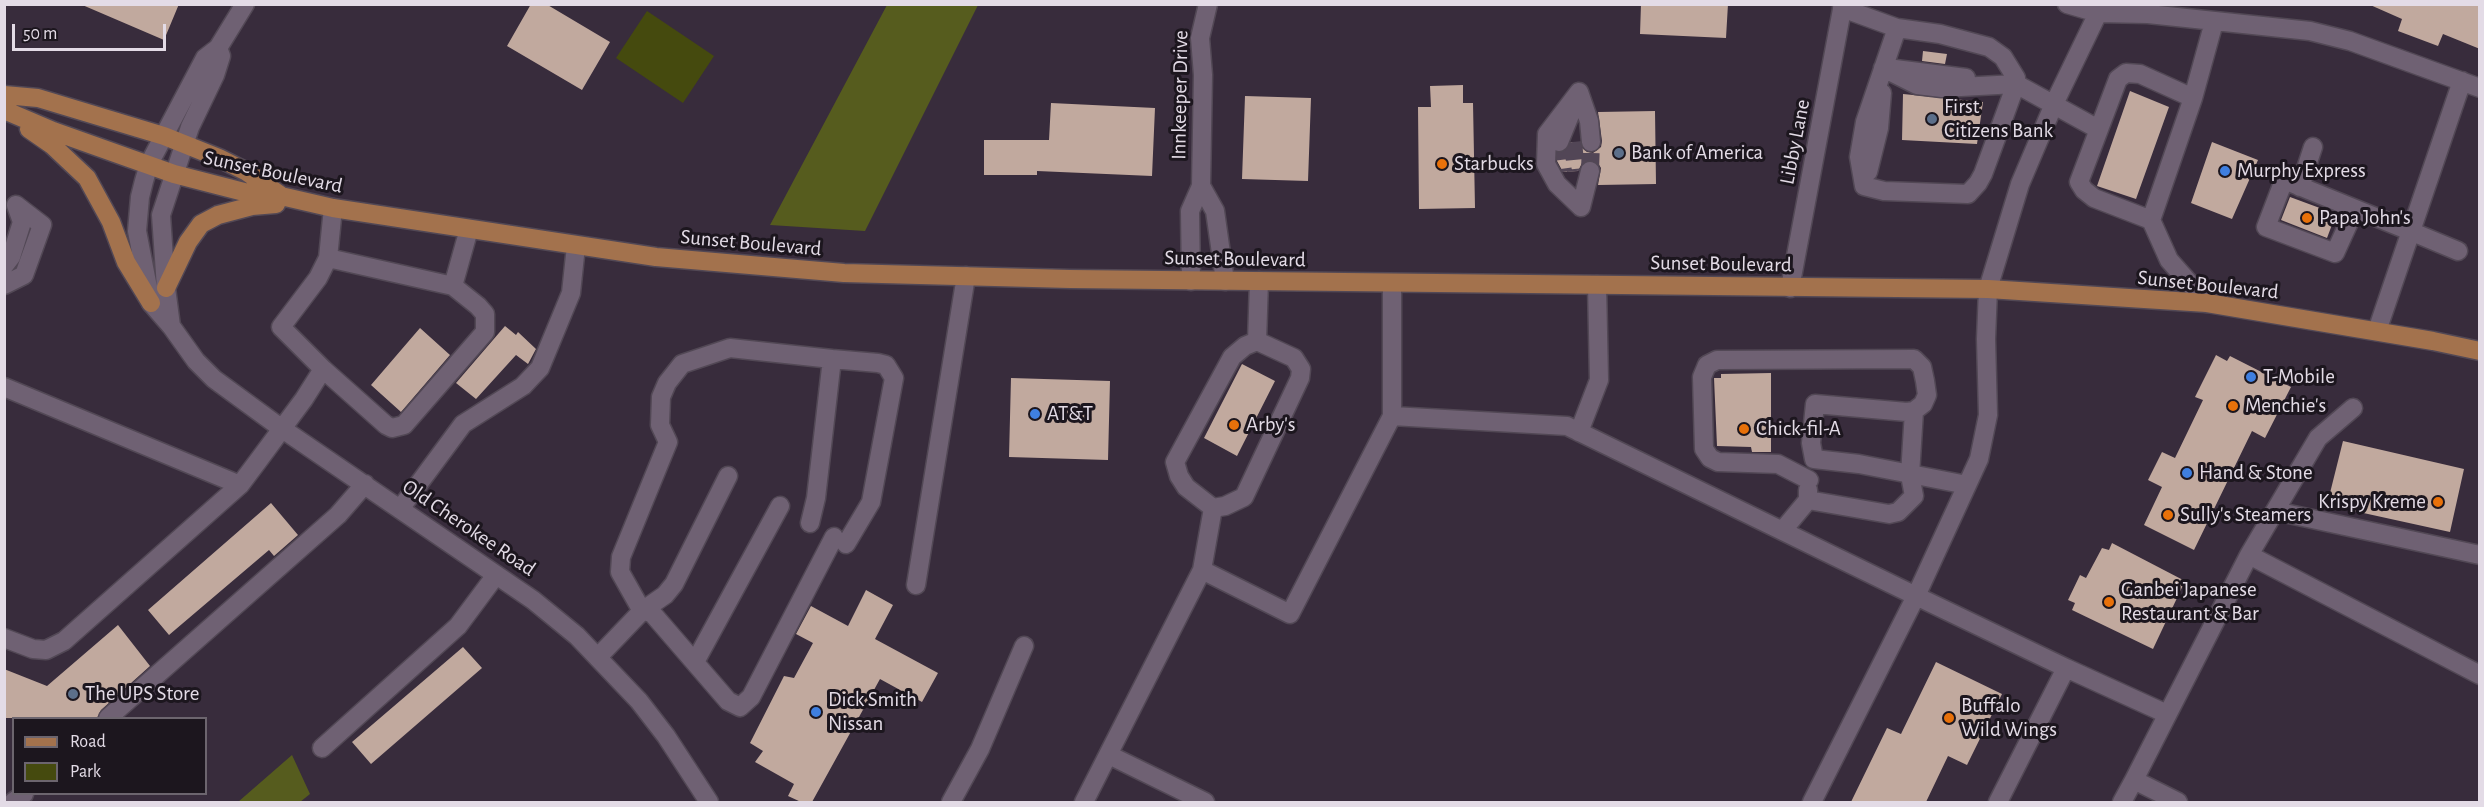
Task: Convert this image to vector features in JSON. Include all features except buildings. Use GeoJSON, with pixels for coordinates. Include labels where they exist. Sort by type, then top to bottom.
{"type":"FeatureCollection","features":[{"type":"Feature","properties":{"kind":"main road"},"geometry":{"type":"LineString","coordinates":[[4,95],[38,98],[165,136],[247,172],[281,196]]}},
{"type":"Feature","properties":{"kind":"main road","name":"Sunset Boulevard"},"geometry":{"type":"LineString","coordinates":[[4,112],[174,174],[244,192],[281,196],[333,208],[576,246],[749,266],[844,273],[1191,281],[1988,289],[2207,303],[2377,331],[2480,351]]}},
{"type":"Feature","properties":{"kind":"main road"},"geometry":{"type":"LineString","coordinates":[[4,112],[52,145],[87,178],[111,222],[126,262],[151,303]]}},
{"type":"Feature","properties":{"kind":"main road"},"geometry":{"type":"LineString","coordinates":[[166,288],[188,242],[201,224],[218,215],[252,206],[303,202]]}},
{"type":"Feature","properties":{"kind":"street"},"geometry":{"type":"LineString","coordinates":[[151,303],[137,231],[140,197],[149,164],[205,58],[218,48],[245,4]]}},
{"type":"Feature","properties":{"kind":"street","name":"Innkeeper Drive"},"geometry":{"type":"LineString","coordinates":[[1191,281],[1190,211],[1201,186],[1203,75],[1200,38],[1208,4]]}},
{"type":"Feature","properties":{"kind":"street"},"geometry":{"type":"LineString","coordinates":[[2067,4],[2098,13],[2148,14],[2310,31],[2350,41],[2480,88]]}},
{"type":"Feature","properties":{"kind":"street"},"geometry":{"type":"LineString","coordinates":[[1843,6],[1897,28],[1940,34],[1989,47],[2003,57],[2016,78],[2016,84],[1983,174],[1968,194],[1884,191],[1864,186],[1860,157],[1865,123],[1897,28]]}},
{"type":"Feature","properties":{"kind":"street","name":"Libby Lane"},"geometry":{"type":"LineString","coordinates":[[1790,288],[1843,6]]}},
{"type":"Feature","properties":{"kind":"street"},"geometry":{"type":"LineString","coordinates":[[1812,802],[1916,596],[1979,459],[1988,415],[1986,339],[1988,289],[2020,184],[2054,104],[2098,13]]}},
{"type":"Feature","properties":{"kind":"street"},"geometry":{"type":"LineString","coordinates":[[2207,303],[2169,260],[2151,220],[2193,98],[2214,22]]}},
{"type":"Feature","properties":{"kind":"street","name":"Old Cherokee Road"},"geometry":{"type":"LineString","coordinates":[[171,326],[161,215],[186,145],[190,127],[215,75],[221,56],[218,48]]}},
{"type":"Feature","properties":{"kind":"street"},"geometry":{"type":"LineString","coordinates":[[1883,68],[2016,84],[2098,129]]}},
{"type":"Feature","properties":{"kind":"street"},"geometry":{"type":"LineString","coordinates":[[2151,220],[2094,198],[2084,190],[2079,182],[2118,79],[2126,73],[2140,74],[2193,98]]}},
{"type":"Feature","properties":{"kind":"street"},"geometry":{"type":"LineString","coordinates":[[2377,331],[2462,81]]}},
{"type":"Feature","properties":{"kind":"street"},"geometry":{"type":"LineString","coordinates":[[1576,142],[1579,92],[1546,134],[1546,164],[1557,184],[1581,207],[1578,171]]}},
{"type":"Feature","properties":{"kind":"street"},"geometry":{"type":"LineString","coordinates":[[2300,187],[2313,147]]}},
{"type":"Feature","properties":{"kind":"street"},"geometry":{"type":"LineString","coordinates":[[2355,209],[2335,253],[2266,227],[2284,180],[2458,251]]}},
{"type":"Feature","properties":{"kind":"street","name":"Innkeeper Drive"},"geometry":{"type":"LineString","coordinates":[[1201,186],[1215,211],[1225,281]]}},
{"type":"Feature","properties":{"kind":"street"},"geometry":{"type":"LineString","coordinates":[[4,237],[8,207]]}},
{"type":"Feature","properties":{"kind":"street"},"geometry":{"type":"LineString","coordinates":[[4,266],[11,257],[22,222],[8,207]]}},
{"type":"Feature","properties":{"kind":"street"},"geometry":{"type":"LineString","coordinates":[[4,285],[24,275],[42,225],[8,207]]}},
{"type":"Feature","properties":{"kind":"street"},"geometry":{"type":"LineString","coordinates":[[328,258],[453,286],[485,314],[485,332],[404,425],[392,428],[386,425],[323,369],[281,327],[318,278],[328,258],[333,208]]}},
{"type":"Feature","properties":{"kind":"street"},"geometry":{"type":"LineString","coordinates":[[453,286],[469,229]]}},
{"type":"Feature","properties":{"kind":"street"},"geometry":{"type":"LineString","coordinates":[[400,509],[463,424],[523,386],[540,368],[571,293],[576,246]]}},
{"type":"Feature","properties":{"kind":"street"},"geometry":{"type":"LineString","coordinates":[[916,585],[966,276]]}},
{"type":"Feature","properties":{"kind":"street"},"geometry":{"type":"LineString","coordinates":[[1257,341],[1259,281]]}},
{"type":"Feature","properties":{"kind":"street"},"geometry":{"type":"LineString","coordinates":[[1202,570],[1290,614],[1392,416],[1392,283]]}},
{"type":"Feature","properties":{"kind":"street"},"geometry":{"type":"LineString","coordinates":[[1580,432],[1599,380],[1597,285]]}},
{"type":"Feature","properties":{"kind":"street","name":"Old Cherokee Road"},"geometry":{"type":"LineString","coordinates":[[151,303],[196,361],[214,379],[281,428],[533,600],[578,636],[666,736],[709,802]]}},
{"type":"Feature","properties":{"kind":"street"},"geometry":{"type":"LineString","coordinates":[[1257,341],[1294,358],[1301,369],[1300,378],[1244,497],[1225,506],[1213,508],[1186,487],[1179,476],[1175,462],[1232,357],[1245,346],[1257,341]]}},
{"type":"Feature","properties":{"kind":"street"},"geometry":{"type":"LineString","coordinates":[[730,348],[832,360],[885,365],[891,370],[894,378],[871,502],[840,541],[751,697],[740,707],[728,701],[652,613],[642,611],[620,572],[621,556],[668,441],[660,425],[662,397],[673,373],[682,364],[730,348]]}},
{"type":"Feature","properties":{"kind":"street"},"geometry":{"type":"LineString","coordinates":[[1783,530],[1808,500],[1809,480],[1814,459],[1811,443],[1815,404],[1914,411],[1923,404],[1927,395],[1922,367],[1914,359],[1717,360],[1707,365],[1702,377],[1704,449],[1710,458],[1718,462],[1778,464],[1809,480]]}},
{"type":"Feature","properties":{"kind":"street"},"geometry":{"type":"LineString","coordinates":[[810,523],[816,498],[832,360]]}},
{"type":"Feature","properties":{"kind":"street"},"geometry":{"type":"LineString","coordinates":[[4,638],[33,649],[46,650],[64,641],[240,485],[304,399],[323,369]]}},
{"type":"Feature","properties":{"kind":"street"},"geometry":{"type":"LineString","coordinates":[[4,387],[240,485]]}},
{"type":"Feature","properties":{"kind":"street"},"geometry":{"type":"LineString","coordinates":[[2122,802],[2249,555],[2318,438],[2353,408]]}},
{"type":"Feature","properties":{"kind":"street"},"geometry":{"type":"LineString","coordinates":[[1808,500],[1889,514],[1898,512],[1914,496],[1910,475],[1914,411]]}},
{"type":"Feature","properties":{"kind":"street"},"geometry":{"type":"LineString","coordinates":[[1392,416],[1567,426],[1916,596],[2167,714]]}},
{"type":"Feature","properties":{"kind":"street"},"geometry":{"type":"LineString","coordinates":[[1814,459],[1859,464],[1967,485]]}},
{"type":"Feature","properties":{"kind":"street"},"geometry":{"type":"LineString","coordinates":[[598,657],[642,611],[665,596],[674,584],[728,476]]}},
{"type":"Feature","properties":{"kind":"street"},"geometry":{"type":"LineString","coordinates":[[109,717],[338,515],[365,484]]}},
{"type":"Feature","properties":{"kind":"street"},"geometry":{"type":"LineString","coordinates":[[695,662],[780,506]]}},
{"type":"Feature","properties":{"kind":"street"},"geometry":{"type":"LineString","coordinates":[[1084,802],[1202,570],[1213,508]]}},
{"type":"Feature","properties":{"kind":"street"},"geometry":{"type":"LineString","coordinates":[[2275,511],[2478,549]]}},
{"type":"Feature","properties":{"kind":"street"},"geometry":{"type":"LineString","coordinates":[[2249,555],[2480,675]]}},
{"type":"Feature","properties":{"kind":"street"},"geometry":{"type":"LineString","coordinates":[[322,748],[458,626],[496,575]]}},
{"type":"Feature","properties":{"kind":"street"},"geometry":{"type":"LineString","coordinates":[[951,802],[980,748],[1024,646]]}},
{"type":"Feature","properties":{"kind":"street"},"geometry":{"type":"LineString","coordinates":[[1998,802],[2066,668]]}},
{"type":"Feature","properties":{"kind":"street"},"geometry":{"type":"LineString","coordinates":[[1108,755],[1205,802]]}},
{"type":"Feature","properties":{"kind":"street"},"geometry":{"type":"LineString","coordinates":[[2134,780],[2178,802]]}},
{"type":"Feature","properties":{"kind":"green space"},"geometry":{"type":"Polygon","coordinates":[[[887,5],[978,5],[865,231],[770,225],[887,5]]]}},
{"type":"Feature","properties":{"kind":"green space"},"geometry":{"type":"Polygon","coordinates":[[[647,11],[714,56],[683,103],[616,58],[647,11]]]}},
{"type":"Feature","properties":{"kind":"green space"},"geometry":{"type":"Polygon","coordinates":[[[292,755],[310,794],[300,802],[238,802],[292,755]]]}},
{"type":"Feature","properties":{"kind":"tunnel"},"geometry":{"type":"LineString","coordinates":[[1559,142],[1563,172]]}},
{"type":"Feature","properties":{"kind":"tunnel"},"geometry":{"type":"LineString","coordinates":[[1573,142],[1576,171]]}},
{"type":"Feature","properties":{"kind":"tunnel"},"geometry":{"type":"LineString","coordinates":[[1590,171],[1591,142]]}},
{"type":"Feature","properties":{"kind":"place","name":"First Citizens Bank"},"geometry":{"type":"Point","coordinates":[1932,119]}},
{"type":"Feature","properties":{"kind":"place","name":"Bank of America"},"geometry":{"type":"Point","coordinates":[1619,153]}},
{"type":"Feature","properties":{"kind":"place","name":"Starbucks"},"geometry":{"type":"Point","coordinates":[1442,164]}},
{"type":"Feature","properties":{"kind":"place","name":"Murphy Express"},"geometry":{"type":"Point","coordinates":[2225,171]}},
{"type":"Feature","properties":{"kind":"place","name":"Papa John's"},"geometry":{"type":"Point","coordinates":[2307,218]}},
{"type":"Feature","properties":{"kind":"place","name":"T-Mobile"},"geometry":{"type":"Point","coordinates":[2251,377]}},
{"type":"Feature","properties":{"kind":"place","name":"Menchie's"},"geometry":{"type":"Point","coordinates":[2233,406]}},
{"type":"Feature","properties":{"kind":"place","name":"AT&T"},"geometry":{"type":"Point","coordinates":[1035,414]}},
{"type":"Feature","properties":{"kind":"place","name":"Arby's"},"geometry":{"type":"Point","coordinates":[1234,425]}},
{"type":"Feature","properties":{"kind":"place","name":"Chick-fil-A"},"geometry":{"type":"Point","coordinates":[1744,429]}},
{"type":"Feature","properties":{"kind":"place","name":"Hand & Stone"},"geometry":{"type":"Point","coordinates":[2187,473]}},
{"type":"Feature","properties":{"kind":"place","name":"Krispy Kreme"},"geometry":{"type":"Point","coordinates":[2438,502]}},
{"type":"Feature","properties":{"kind":"place","name":"Sully's Steamers"},"geometry":{"type":"Point","coordinates":[2168,515]}},
{"type":"Feature","properties":{"kind":"place","name":"Ganbei Japanese Restaurant & Bar"},"geometry":{"type":"Point","coordinates":[2109,602]}},
{"type":"Feature","properties":{"kind":"place","name":"The UPS Store"},"geometry":{"type":"Point","coordinates":[73,694]}},
{"type":"Feature","properties":{"kind":"place","name":"Dick Smith Nissan"},"geometry":{"type":"Point","coordinates":[816,712]}},
{"type":"Feature","properties":{"kind":"place","name":"Buffalo Wild Wings"},"geometry":{"type":"Point","coordinates":[1949,718]}}]}
